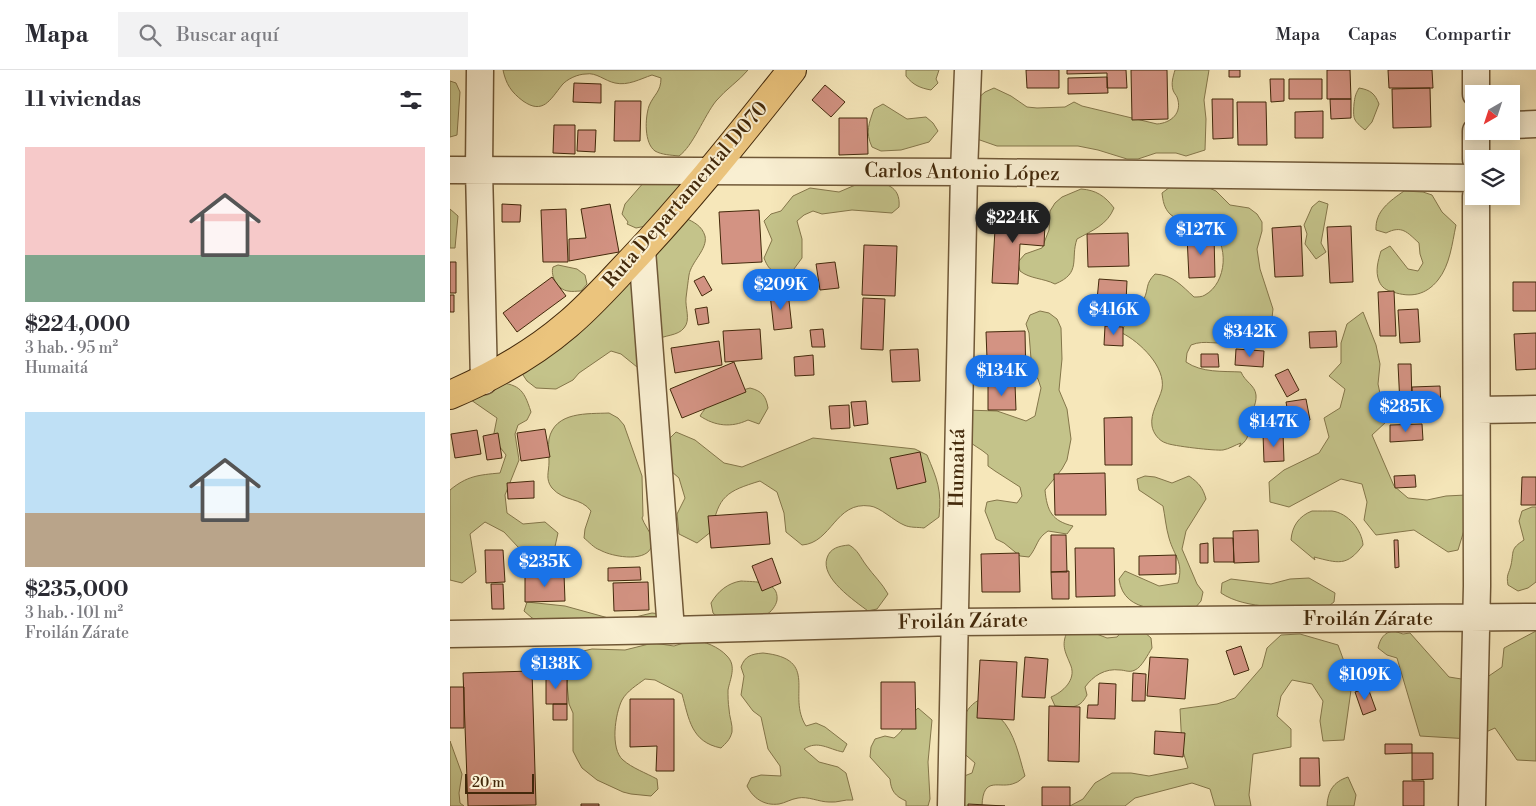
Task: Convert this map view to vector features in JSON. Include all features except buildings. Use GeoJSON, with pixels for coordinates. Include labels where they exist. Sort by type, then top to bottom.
{"type":"FeatureCollection","features":[{"type":"Feature","properties":{"kind":"main road","name":"Ruta Departamental D070"},"geometry":{"type":"LineString","coordinates":[[450,395],[484,381],[526,355],[566,326],[605,289],[712,170],[792,70]]}},
{"type":"Feature","properties":{"kind":"street"},"geometry":{"type":"LineString","coordinates":[[480,70],[479,170],[484,381]]}},
{"type":"Feature","properties":{"kind":"street","name":"Humaitá"},"geometry":{"type":"LineString","coordinates":[[951,806],[964,172],[968,70]]}},
{"type":"Feature","properties":{"kind":"street"},"geometry":{"type":"LineString","coordinates":[[1476,70],[1476,85]]}},
{"type":"Feature","properties":{"kind":"street"},"geometry":{"type":"LineString","coordinates":[[1520,125],[1536,124]]}},
{"type":"Feature","properties":{"kind":"street","name":"Carlos Antonio López"},"geometry":{"type":"LineString","coordinates":[[450,170],[712,170],[1465,178]]}},
{"type":"Feature","properties":{"kind":"street"},"geometry":{"type":"LineString","coordinates":[[1472,806],[1477,618],[1476,205]]}},
{"type":"Feature","properties":{"kind":"street"},"geometry":{"type":"LineString","coordinates":[[642,250],[671,630]]}},
{"type":"Feature","properties":{"kind":"street"},"geometry":{"type":"LineString","coordinates":[[1477,410],[1536,409]]}},
{"type":"Feature","properties":{"kind":"street","name":"Froilán Zárate"},"geometry":{"type":"LineString","coordinates":[[450,634],[955,622],[1536,617]]}},
{"type":"Feature","properties":{"kind":"shaded area"},"geometry":{"type":"Polygon","coordinates":[[[503,70],[748,70],[716,101],[694,138],[679,156],[655,151],[651,147],[647,136],[646,123],[649,106],[659,90],[661,78],[652,75],[634,82],[620,84],[593,74],[580,75],[564,83],[546,104],[536,107],[523,101],[515,94],[507,84],[503,70]]]}},
{"type":"Feature","properties":{"kind":"shaded area"},"geometry":{"type":"Polygon","coordinates":[[[906,70],[939,70],[936,79],[938,83],[931,90],[920,87],[911,82],[906,76],[906,70]]]}},
{"type":"Feature","properties":{"kind":"shaded area"},"geometry":{"type":"Polygon","coordinates":[[[1175,70],[1209,70],[1204,100],[1206,119],[1205,150],[1186,156],[1176,153],[1156,153],[1138,159],[1127,159],[1078,146],[997,146],[977,139],[977,99],[985,92],[994,88],[1011,96],[1027,107],[1065,107],[1074,102],[1082,106],[1157,124],[1167,122],[1174,116],[1178,108],[1177,97],[1172,85],[1175,70]]]}},
{"type":"Feature","properties":{"kind":"shaded area"},"geometry":{"type":"Polygon","coordinates":[[[450,81],[456,83],[460,92],[457,135],[450,137],[450,81]]]}},
{"type":"Feature","properties":{"kind":"shaded area"},"geometry":{"type":"Polygon","coordinates":[[[1359,88],[1372,93],[1379,104],[1372,122],[1365,130],[1356,121],[1354,116],[1355,98],[1359,88]]]}},
{"type":"Feature","properties":{"kind":"shaded area"},"geometry":{"type":"Polygon","coordinates":[[[883,104],[907,119],[926,117],[938,131],[929,142],[901,150],[881,151],[872,147],[868,132],[869,123],[874,109],[883,104]]]}},
{"type":"Feature","properties":{"kind":"shaded area"},"geometry":{"type":"Polygon","coordinates":[[[867,180],[890,186],[897,194],[899,207],[892,213],[852,210],[822,214],[813,211],[804,215],[797,221],[802,239],[802,258],[791,273],[774,272],[771,270],[764,258],[772,240],[764,221],[771,214],[781,211],[793,196],[810,188],[839,192],[867,180]]]}},
{"type":"Feature","properties":{"kind":"shaded area"},"geometry":{"type":"Polygon","coordinates":[[[645,181],[673,181],[682,187],[651,225],[636,228],[627,224],[628,222],[622,214],[625,204],[645,181]]]}},
{"type":"Feature","properties":{"kind":"shaded area"},"geometry":{"type":"Polygon","coordinates":[[[1170,187],[1207,187],[1216,191],[1230,205],[1249,208],[1257,214],[1262,222],[1262,231],[1257,249],[1260,269],[1273,309],[1272,318],[1246,334],[1230,341],[1191,345],[1187,353],[1186,362],[1206,370],[1241,372],[1254,389],[1256,399],[1250,419],[1248,436],[1239,447],[1241,443],[1223,450],[1203,449],[1170,444],[1159,439],[1152,426],[1152,421],[1153,412],[1162,389],[1160,372],[1144,349],[1122,333],[1126,322],[1142,304],[1148,283],[1155,274],[1167,276],[1194,297],[1204,296],[1218,282],[1223,263],[1223,253],[1216,235],[1205,226],[1179,220],[1170,214],[1163,202],[1162,193],[1170,187]]]}},
{"type":"Feature","properties":{"kind":"shaded area"},"geometry":{"type":"Polygon","coordinates":[[[1081,189],[1100,194],[1114,208],[1108,219],[1094,230],[1077,239],[1074,265],[1069,275],[1055,284],[1028,276],[1020,271],[1018,262],[1025,254],[1042,248],[1049,230],[1050,211],[1055,203],[1062,197],[1081,189]]]}},
{"type":"Feature","properties":{"kind":"shaded area"},"geometry":{"type":"Polygon","coordinates":[[[1404,191],[1423,192],[1432,195],[1442,212],[1456,225],[1450,254],[1442,274],[1428,289],[1412,295],[1400,294],[1386,289],[1380,283],[1377,274],[1381,251],[1390,246],[1408,269],[1418,271],[1423,263],[1419,243],[1408,233],[1400,230],[1386,233],[1376,230],[1378,217],[1384,207],[1404,191]]]}},
{"type":"Feature","properties":{"kind":"shaded area"},"geometry":{"type":"Polygon","coordinates":[[[1319,201],[1328,204],[1321,243],[1326,252],[1316,259],[1305,244],[1307,234],[1304,225],[1312,207],[1319,201]]]}},
{"type":"Feature","properties":{"kind":"shaded area"},"geometry":{"type":"Polygon","coordinates":[[[450,209],[458,216],[455,248],[450,248],[450,209]]]}},
{"type":"Feature","properties":{"kind":"shaded area"},"geometry":{"type":"Polygon","coordinates":[[[685,218],[700,227],[704,233],[705,241],[702,251],[690,270],[686,298],[687,321],[684,328],[678,333],[656,340],[647,366],[637,367],[621,354],[611,351],[579,373],[573,380],[556,389],[536,388],[527,381],[521,372],[560,341],[565,344],[580,333],[599,298],[685,218]]]}},
{"type":"Feature","properties":{"kind":"shaded area"},"geometry":{"type":"Polygon","coordinates":[[[558,265],[577,269],[585,275],[587,284],[581,291],[564,290],[558,285],[552,271],[553,267],[558,265]]]}},
{"type":"Feature","properties":{"kind":"shaded area"},"geometry":{"type":"Polygon","coordinates":[[[1040,311],[1049,313],[1057,319],[1061,328],[1062,359],[1059,390],[1067,409],[1071,439],[1067,460],[1045,490],[1047,504],[1055,518],[1073,526],[1067,534],[1048,531],[1041,537],[1029,557],[1020,556],[996,539],[985,511],[987,502],[997,500],[1017,503],[1022,496],[1020,487],[988,466],[988,455],[965,438],[965,410],[997,411],[1026,421],[1035,416],[1041,388],[1038,379],[1032,372],[1029,333],[1026,324],[1030,315],[1040,311]]]}},
{"type":"Feature","properties":{"kind":"shaded area"},"geometry":{"type":"Polygon","coordinates":[[[1363,312],[1376,345],[1380,364],[1378,384],[1386,422],[1372,435],[1394,486],[1408,498],[1427,500],[1446,496],[1466,495],[1469,514],[1458,550],[1448,552],[1414,530],[1376,535],[1364,520],[1367,502],[1362,484],[1341,479],[1289,507],[1270,502],[1269,482],[1284,470],[1319,453],[1329,437],[1324,418],[1340,408],[1345,389],[1329,376],[1341,363],[1341,343],[1347,324],[1363,312]]]}},
{"type":"Feature","properties":{"kind":"shaded area"},"geometry":{"type":"Polygon","coordinates":[[[492,381],[508,384],[519,389],[525,397],[531,412],[527,420],[518,425],[515,434],[519,460],[505,495],[507,513],[523,524],[545,522],[558,533],[554,551],[534,557],[518,547],[504,532],[485,522],[470,534],[476,572],[462,583],[450,580],[450,490],[473,477],[500,473],[506,455],[493,438],[497,418],[471,400],[492,381]]]}},
{"type":"Feature","properties":{"kind":"shaded area"},"geometry":{"type":"Polygon","coordinates":[[[750,388],[760,392],[765,397],[768,408],[759,424],[748,420],[742,423],[723,425],[711,422],[700,416],[716,400],[728,394],[750,388]]]}},
{"type":"Feature","properties":{"kind":"shaded area"},"geometry":{"type":"Polygon","coordinates":[[[609,413],[618,418],[624,425],[642,476],[642,518],[651,536],[652,545],[648,552],[634,557],[607,553],[598,549],[584,538],[591,511],[582,503],[562,496],[552,488],[549,482],[549,439],[552,430],[558,423],[582,414],[609,413]]]}},
{"type":"Feature","properties":{"kind":"shaded area"},"geometry":{"type":"Polygon","coordinates":[[[676,432],[695,440],[724,463],[742,467],[813,438],[915,449],[927,455],[934,471],[939,492],[939,517],[924,528],[911,527],[900,523],[874,507],[858,506],[841,516],[812,543],[802,545],[786,532],[784,513],[777,492],[760,481],[739,488],[726,497],[717,510],[712,531],[697,543],[679,534],[677,514],[685,498],[679,478],[664,465],[663,445],[676,432]]]}},
{"type":"Feature","properties":{"kind":"shaded area"},"geometry":{"type":"Polygon","coordinates":[[[1145,476],[1155,477],[1172,483],[1189,476],[1200,486],[1205,495],[1206,499],[1186,531],[1182,549],[1197,584],[1203,592],[1201,601],[1195,608],[1149,608],[1138,605],[1129,599],[1123,591],[1119,579],[1125,571],[1159,586],[1178,583],[1180,576],[1178,559],[1169,538],[1163,506],[1139,490],[1137,479],[1145,476]]]}},
{"type":"Feature","properties":{"kind":"shaded area"},"geometry":{"type":"Polygon","coordinates":[[[1536,507],[1536,582],[1528,588],[1518,591],[1508,585],[1508,576],[1513,551],[1524,540],[1519,521],[1522,511],[1536,507]]]}},
{"type":"Feature","properties":{"kind":"shaded area"},"geometry":{"type":"Polygon","coordinates":[[[1312,511],[1338,512],[1349,519],[1357,528],[1363,545],[1352,557],[1341,562],[1314,557],[1315,560],[1291,540],[1297,522],[1312,511]]]}},
{"type":"Feature","properties":{"kind":"shaded area"},"geometry":{"type":"Polygon","coordinates":[[[849,545],[857,551],[888,594],[877,609],[868,611],[847,595],[833,581],[829,573],[826,566],[830,552],[838,547],[849,545]]]}},
{"type":"Feature","properties":{"kind":"shaded area"},"geometry":{"type":"Polygon","coordinates":[[[1309,578],[1335,593],[1334,602],[1326,608],[1255,605],[1221,593],[1222,583],[1231,579],[1271,584],[1290,579],[1309,578]]]}},
{"type":"Feature","properties":{"kind":"shaded area"},"geometry":{"type":"Polygon","coordinates":[[[741,581],[770,585],[777,593],[777,600],[773,609],[766,615],[728,626],[713,613],[711,603],[724,588],[741,581]]]}},
{"type":"Feature","properties":{"kind":"shaded area"},"geometry":{"type":"Polygon","coordinates":[[[527,602],[565,606],[612,619],[631,618],[652,613],[661,614],[662,619],[542,622],[532,618],[524,611],[527,602]]]}},
{"type":"Feature","properties":{"kind":"shaded area"},"geometry":{"type":"Polygon","coordinates":[[[1069,628],[1089,631],[1107,638],[1117,637],[1123,630],[1143,631],[1151,638],[1152,648],[1135,670],[1109,670],[1092,679],[1085,687],[1087,695],[1078,705],[1070,707],[1055,706],[1051,697],[1064,689],[1072,676],[1064,644],[1069,628]]]}},
{"type":"Feature","properties":{"kind":"shaded area"},"geometry":{"type":"Polygon","coordinates":[[[1394,631],[1403,634],[1410,633],[1449,677],[1480,682],[1502,667],[1504,648],[1536,631],[1536,761],[1517,760],[1495,728],[1470,739],[1420,736],[1397,658],[1387,655],[1378,648],[1383,636],[1394,631]]]}},
{"type":"Feature","properties":{"kind":"shaded area"},"geometry":{"type":"Polygon","coordinates":[[[1300,634],[1338,645],[1352,683],[1344,740],[1323,741],[1320,721],[1323,701],[1312,684],[1292,680],[1281,696],[1277,716],[1291,729],[1291,747],[1253,754],[1249,795],[1251,806],[1215,806],[1210,789],[1192,783],[1135,798],[1125,806],[1070,806],[1083,799],[1095,783],[1112,773],[1131,773],[1149,776],[1188,768],[1182,748],[1180,709],[1217,704],[1235,698],[1262,667],[1267,648],[1281,635],[1300,634]]]}},
{"type":"Feature","properties":{"kind":"shaded area"},"geometry":{"type":"Polygon","coordinates":[[[693,640],[716,647],[727,656],[732,664],[728,690],[732,729],[729,739],[721,748],[703,741],[693,728],[682,694],[655,680],[645,679],[629,691],[619,706],[615,740],[616,748],[623,760],[657,779],[658,789],[651,796],[631,794],[597,780],[582,768],[573,751],[573,713],[569,704],[567,684],[570,665],[583,651],[592,649],[625,650],[653,643],[674,646],[693,640]]]}},
{"type":"Feature","properties":{"kind":"shaded area"},"geometry":{"type":"Polygon","coordinates":[[[763,653],[781,657],[791,663],[797,671],[799,702],[806,726],[816,723],[825,727],[847,744],[843,752],[819,745],[809,746],[804,749],[819,762],[838,767],[846,773],[853,800],[825,802],[802,798],[769,804],[760,800],[749,790],[747,786],[751,778],[761,775],[781,776],[780,766],[768,749],[761,717],[753,711],[741,695],[744,676],[741,667],[744,660],[749,656],[763,653]]]}},
{"type":"Feature","properties":{"kind":"shaded area"},"geometry":{"type":"Polygon","coordinates":[[[979,700],[1000,718],[1009,730],[1016,745],[1025,776],[1018,782],[1009,785],[993,785],[989,787],[985,790],[982,806],[944,806],[954,780],[972,773],[975,763],[960,750],[961,736],[963,722],[968,709],[979,700]]]}},
{"type":"Feature","properties":{"kind":"shaded area"},"geometry":{"type":"Polygon","coordinates":[[[918,708],[932,720],[928,762],[930,799],[928,806],[906,806],[906,801],[896,795],[891,787],[890,779],[870,757],[871,747],[875,739],[885,736],[894,738],[918,708]]]}},
{"type":"Feature","properties":{"kind":"shaded area"},"geometry":{"type":"Polygon","coordinates":[[[450,741],[462,774],[459,793],[460,803],[464,806],[450,806],[450,741]]]}},
{"type":"Feature","properties":{"kind":"shaded area"},"geometry":{"type":"Polygon","coordinates":[[[1348,777],[1356,795],[1354,806],[1327,806],[1332,788],[1335,784],[1348,777]]]}}]}
